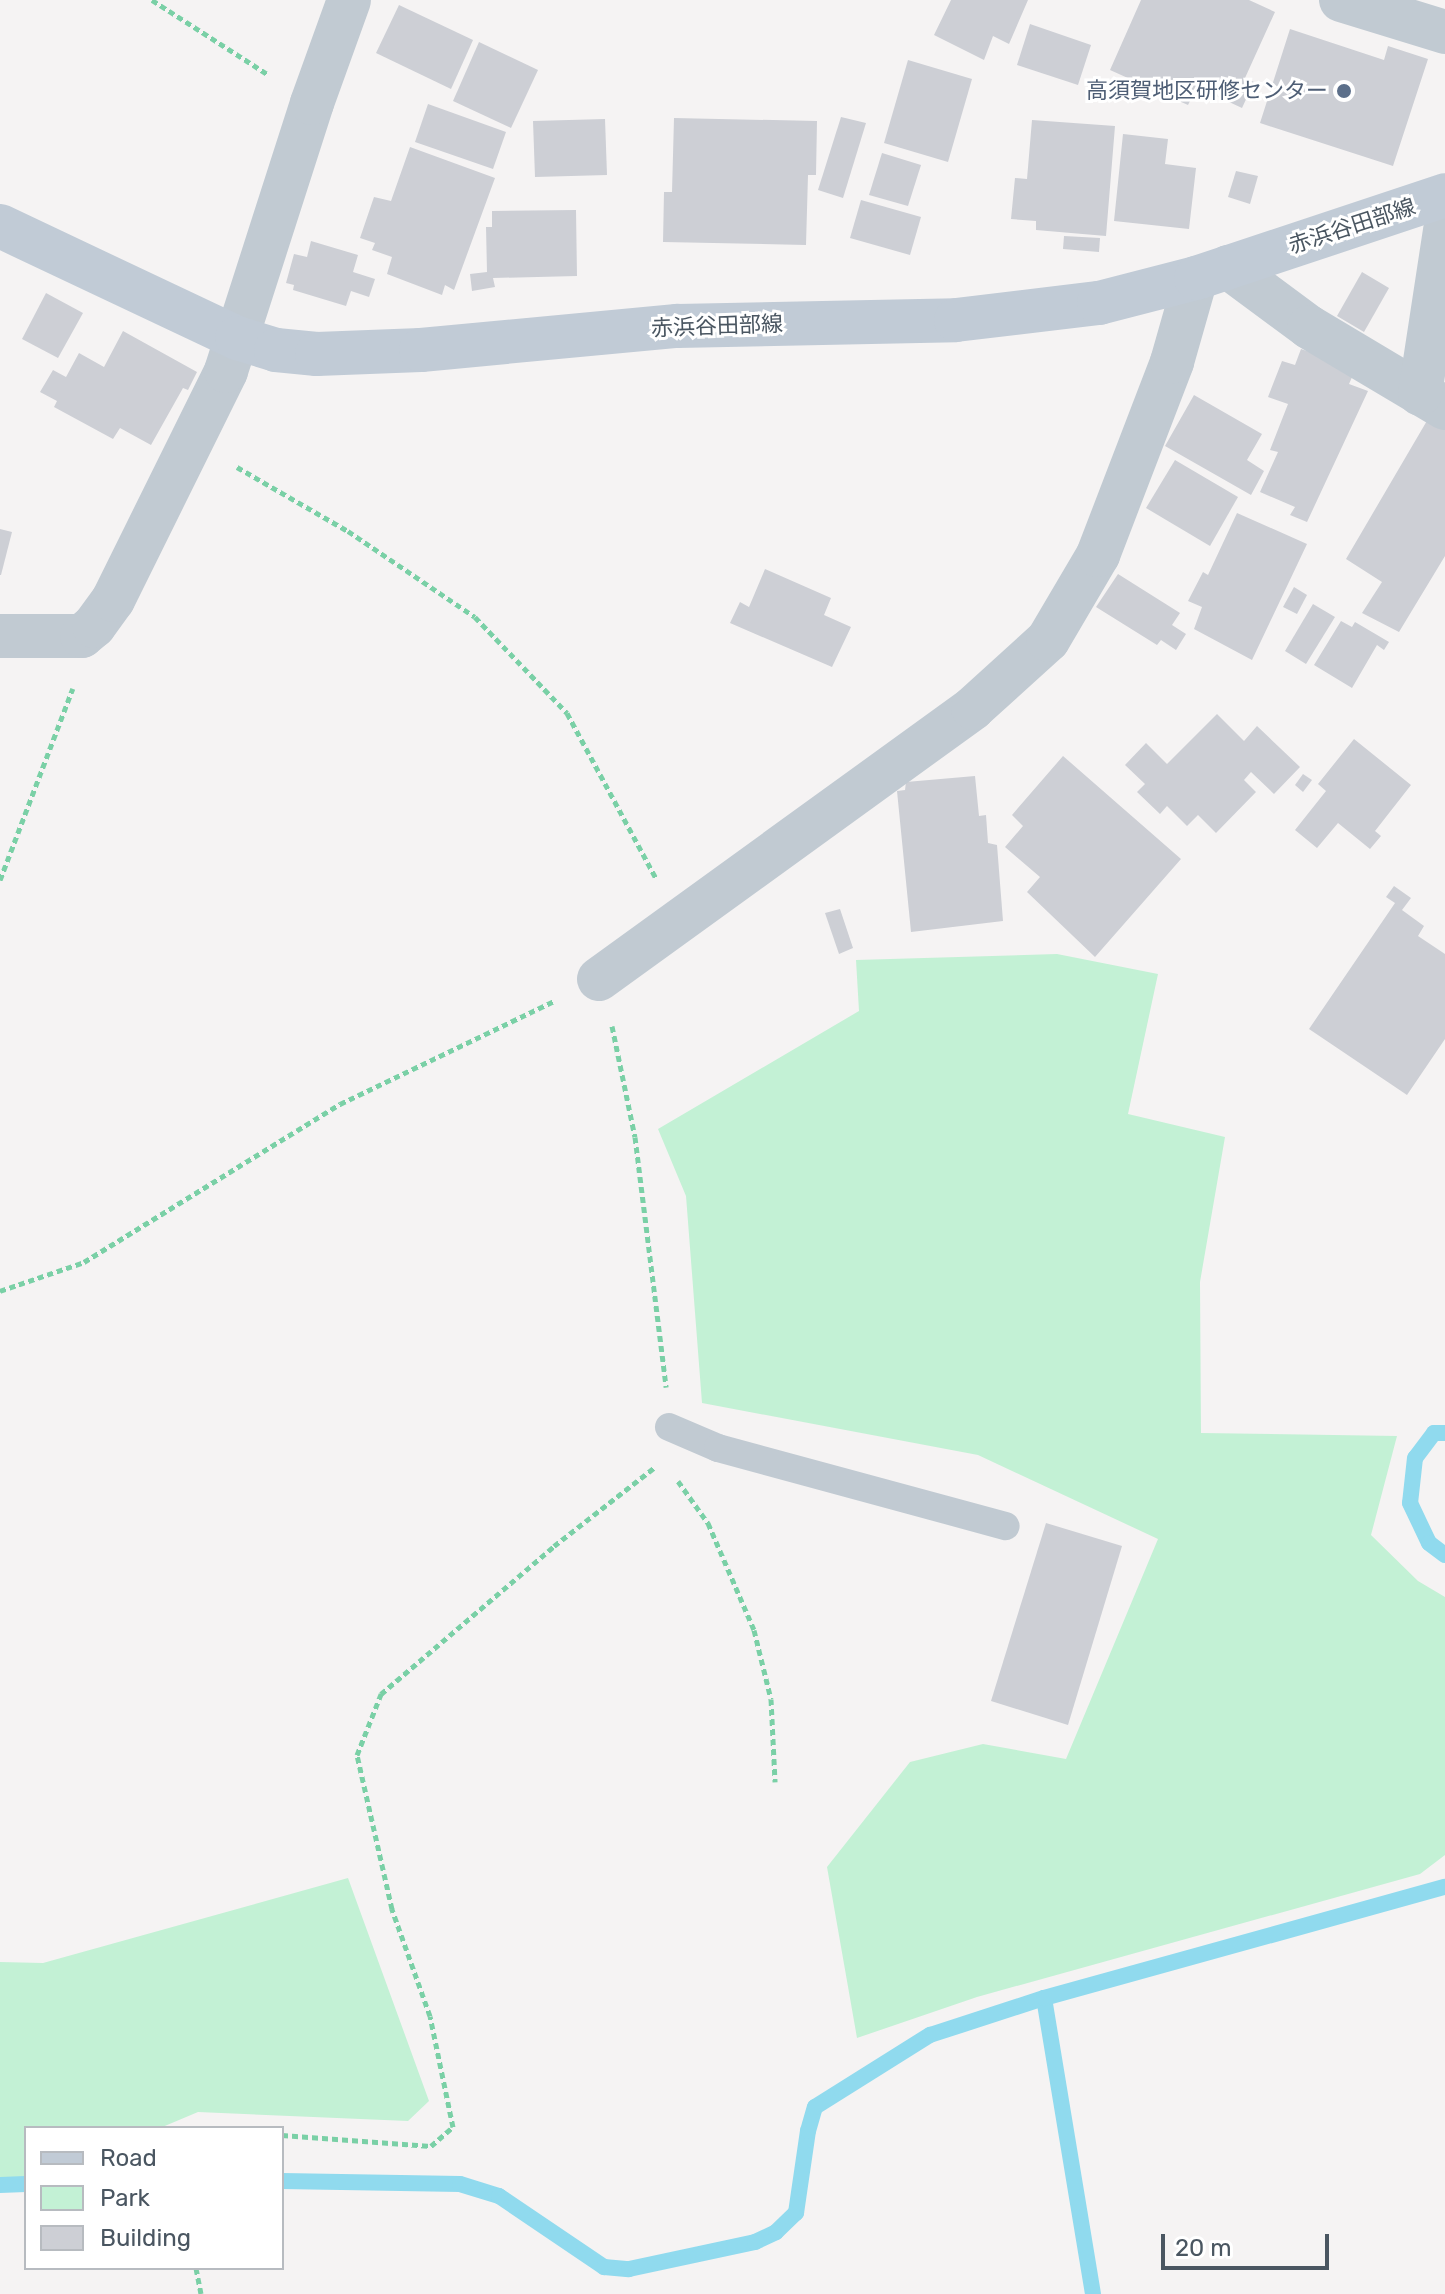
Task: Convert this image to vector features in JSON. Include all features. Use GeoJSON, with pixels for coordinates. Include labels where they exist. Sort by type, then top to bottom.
{"type":"FeatureCollection","features":[{"type":"Feature","properties":{"kind":"main road","name":"赤浜谷田部線"},"geometry":{"type":"LineString","coordinates":[[0,226],[237,338],[276,350],[317,354],[421,350],[677,326],[956,320],[1099,303],[1212,272],[1445,195]]}},
{"type":"Feature","properties":{"kind":"street"},"geometry":{"type":"LineString","coordinates":[[0,636],[82,636],[94,626],[113,600],[226,371],[312,103],[349,0]]}},
{"type":"Feature","properties":{"kind":"street"},"geometry":{"type":"LineString","coordinates":[[1341,0],[1445,32]]}},
{"type":"Feature","properties":{"kind":"street"},"geometry":{"type":"LineString","coordinates":[[599,979],[973,708],[1048,640],[1098,555],[1172,362],[1212,272],[1433,401],[1445,230]]}},
{"type":"Feature","properties":{"kind":"lane"},"geometry":{"type":"LineString","coordinates":[[669,1427],[718,1448],[1006,1526]]}},
{"type":"Feature","properties":{"kind":"path"},"geometry":{"type":"LineString","coordinates":[[152,0],[312,103]]}},
{"type":"Feature","properties":{"kind":"path"},"geometry":{"type":"LineString","coordinates":[[190,440],[348,531],[475,617],[567,713],[679,921]]}},
{"type":"Feature","properties":{"kind":"path"},"geometry":{"type":"LineString","coordinates":[[0,880],[74,685],[82,636]]}},
{"type":"Feature","properties":{"kind":"path"},"geometry":{"type":"LineString","coordinates":[[0,1291],[84,1262],[340,1104],[599,979],[635,1137],[662,1341],[669,1427],[664,1460],[554,1546],[381,1694],[357,1755],[392,1909],[430,2016],[453,2127],[431,2146],[284,2135]]}},
{"type":"Feature","properties":{"kind":"path"},"geometry":{"type":"LineString","coordinates":[[664,1460],[708,1523],[754,1630],[771,1699],[775,1782]]}},
{"type":"Feature","properties":{"kind":"path"},"geometry":{"type":"LineString","coordinates":[[196,2270],[201,2294]]}},
{"type":"Feature","properties":{"kind":"green space"},"geometry":{"type":"Polygon","coordinates":[[[1057,954],[1158,974],[1128,1114],[1225,1137],[1200,1282],[1201,1433],[1397,1436],[1371,1535],[1418,1581],[1445,1597],[1445,1855],[1420,1874],[977,1997],[857,2038],[827,1867],[910,1762],[983,1744],[1066,1759],[1158,1539],[978,1455],[702,1403],[686,1196],[658,1129],[859,1011],[856,960],[1057,954]]]}},
{"type":"Feature","properties":{"kind":"green space"},"geometry":{"type":"Polygon","coordinates":[[[348,1878],[429,2101],[408,2121],[198,2112],[165,2126],[24,2126],[24,2183],[0,2180],[0,1962],[43,1963],[348,1878]]]}},
{"type":"Feature","properties":{"kind":"building"},"geometry":{"type":"Polygon","coordinates":[[[951,0],[1028,0],[1009,44],[993,36],[984,60],[934,35],[951,0]]]}},
{"type":"Feature","properties":{"kind":"building"},"geometry":{"type":"Polygon","coordinates":[[[1141,0],[1249,0],[1275,12],[1245,78],[1254,82],[1242,108],[1197,87],[1188,105],[1110,70],[1141,0]]]}},
{"type":"Feature","properties":{"kind":"building"},"geometry":{"type":"Polygon","coordinates":[[[399,5],[473,40],[451,89],[376,53],[399,5]]]}},
{"type":"Feature","properties":{"kind":"building"},"geometry":{"type":"Polygon","coordinates":[[[1030,24],[1091,45],[1078,85],[1017,65],[1030,24]]]}},
{"type":"Feature","properties":{"kind":"building","name":"高須賀地区研修センター"},"geometry":{"type":"Polygon","coordinates":[[[1290,29],[1384,60],[1388,46],[1428,59],[1393,166],[1260,123],[1290,29]]]}},
{"type":"Feature","properties":{"kind":"building"},"geometry":{"type":"Polygon","coordinates":[[[479,42],[538,70],[511,128],[453,101],[479,42]]]}},
{"type":"Feature","properties":{"kind":"building"},"geometry":{"type":"Polygon","coordinates":[[[908,60],[972,79],[948,162],[884,143],[908,60]]]}},
{"type":"Feature","properties":{"kind":"building"},"geometry":{"type":"Polygon","coordinates":[[[428,104],[506,132],[493,169],[415,142],[428,104]]]}},
{"type":"Feature","properties":{"kind":"building"},"geometry":{"type":"Polygon","coordinates":[[[841,117],[866,123],[843,198],[818,190],[841,117]]]}},
{"type":"Feature","properties":{"kind":"building"},"geometry":{"type":"Polygon","coordinates":[[[674,118],[817,121],[816,175],[808,175],[806,245],[663,242],[664,192],[672,192],[674,118]]]}},
{"type":"Feature","properties":{"kind":"building"},"geometry":{"type":"Polygon","coordinates":[[[605,119],[607,175],[535,177],[533,121],[605,119]]]}},
{"type":"Feature","properties":{"kind":"building"},"geometry":{"type":"Polygon","coordinates":[[[1032,120],[1115,126],[1106,236],[1036,230],[1036,221],[1011,219],[1015,178],[1027,179],[1032,120]]]}},
{"type":"Feature","properties":{"kind":"building"},"geometry":{"type":"Polygon","coordinates":[[[1123,134],[1168,139],[1165,164],[1196,168],[1189,229],[1114,221],[1123,134]]]}},
{"type":"Feature","properties":{"kind":"building"},"geometry":{"type":"Polygon","coordinates":[[[410,147],[495,178],[454,290],[445,285],[442,295],[387,274],[392,257],[372,250],[375,243],[360,238],[374,197],[391,201],[410,147]]]}},
{"type":"Feature","properties":{"kind":"building"},"geometry":{"type":"Polygon","coordinates":[[[882,153],[921,165],[908,206],[869,195],[882,153]]]}},
{"type":"Feature","properties":{"kind":"building"},"geometry":{"type":"Polygon","coordinates":[[[1236,171],[1258,176],[1250,204],[1228,197],[1236,171]]]}},
{"type":"Feature","properties":{"kind":"building"},"geometry":{"type":"Polygon","coordinates":[[[861,200],[921,217],[910,255],[850,238],[861,200]]]}},
{"type":"Feature","properties":{"kind":"building"},"geometry":{"type":"Polygon","coordinates":[[[576,210],[577,276],[493,278],[495,287],[472,291],[470,274],[487,272],[486,227],[492,227],[492,211],[576,210]]]}},
{"type":"Feature","properties":{"kind":"building"},"geometry":{"type":"Polygon","coordinates":[[[1064,236],[1100,238],[1099,252],[1063,249],[1064,236]]]}},
{"type":"Feature","properties":{"kind":"building"},"geometry":{"type":"Polygon","coordinates":[[[311,241],[358,255],[353,272],[375,279],[369,297],[351,291],[346,306],[293,290],[294,285],[286,283],[294,254],[307,257],[311,241]]]}},
{"type":"Feature","properties":{"kind":"building"},"geometry":{"type":"Polygon","coordinates":[[[1362,272],[1389,288],[1364,332],[1337,316],[1362,272]]]}},
{"type":"Feature","properties":{"kind":"building"},"geometry":{"type":"Polygon","coordinates":[[[46,293],[83,313],[58,358],[22,339],[46,293]]]}},
{"type":"Feature","properties":{"kind":"building"},"geometry":{"type":"Polygon","coordinates":[[[123,331],[197,372],[188,390],[183,388],[151,445],[120,428],[113,439],[54,407],[57,401],[40,392],[53,370],[66,377],[79,353],[104,367],[123,331]]]}},
{"type":"Feature","properties":{"kind":"building"},"geometry":{"type":"Polygon","coordinates":[[[1301,349],[1356,368],[1349,384],[1368,391],[1307,522],[1290,515],[1295,507],[1260,492],[1278,452],[1270,450],[1288,404],[1268,397],[1282,361],[1295,365],[1301,349]]]}},
{"type":"Feature","properties":{"kind":"building"},"geometry":{"type":"Polygon","coordinates":[[[1194,395],[1262,434],[1247,460],[1264,471],[1251,495],[1165,446],[1194,395]]]}},
{"type":"Feature","properties":{"kind":"building"},"geometry":{"type":"Polygon","coordinates":[[[1428,419],[1445,429],[1445,556],[1399,632],[1362,613],[1382,582],[1346,559],[1428,419]]]}},
{"type":"Feature","properties":{"kind":"building"},"geometry":{"type":"Polygon","coordinates":[[[1175,460],[1238,497],[1210,546],[1146,508],[1175,460]]]}},
{"type":"Feature","properties":{"kind":"building"},"geometry":{"type":"Polygon","coordinates":[[[1237,513],[1307,544],[1252,660],[1194,629],[1202,607],[1188,601],[1203,572],[1208,575],[1237,513]]]}},
{"type":"Feature","properties":{"kind":"building"},"geometry":{"type":"Polygon","coordinates":[[[0,529],[12,532],[1,575],[0,575],[0,529]]]}},
{"type":"Feature","properties":{"kind":"building"},"geometry":{"type":"Polygon","coordinates":[[[765,569],[831,598],[824,615],[851,627],[832,667],[730,623],[740,602],[749,607],[765,569]]]}},
{"type":"Feature","properties":{"kind":"building"},"geometry":{"type":"Polygon","coordinates":[[[1118,574],[1180,613],[1172,625],[1186,634],[1176,650],[1161,640],[1157,645],[1096,607],[1118,574]]]}},
{"type":"Feature","properties":{"kind":"building"},"geometry":{"type":"Polygon","coordinates":[[[1294,587],[1307,595],[1297,614],[1283,607],[1294,587]]]}},
{"type":"Feature","properties":{"kind":"building"},"geometry":{"type":"Polygon","coordinates":[[[1313,604],[1335,617],[1306,664],[1285,651],[1313,604]]]}},
{"type":"Feature","properties":{"kind":"building"},"geometry":{"type":"Polygon","coordinates":[[[1341,621],[1352,627],[1355,622],[1389,642],[1384,650],[1377,645],[1352,688],[1314,665],[1341,621]]]}},
{"type":"Feature","properties":{"kind":"building"},"geometry":{"type":"Polygon","coordinates":[[[1217,714],[1244,741],[1257,726],[1300,767],[1274,794],[1251,772],[1244,780],[1256,792],[1216,833],[1198,815],[1187,826],[1167,806],[1160,814],[1137,792],[1145,784],[1125,765],[1146,743],[1167,764],[1217,714]]]}},
{"type":"Feature","properties":{"kind":"building"},"geometry":{"type":"Polygon","coordinates":[[[1354,739],[1411,785],[1375,831],[1381,836],[1370,849],[1338,823],[1317,848],[1295,830],[1326,791],[1318,784],[1354,739]]]}},
{"type":"Feature","properties":{"kind":"building"},"geometry":{"type":"Polygon","coordinates":[[[1063,756],[1181,859],[1095,957],[1027,892],[1040,877],[1005,847],[1023,826],[1012,815],[1063,756]]]}},
{"type":"Feature","properties":{"kind":"building"},"geometry":{"type":"Polygon","coordinates":[[[1303,774],[1312,780],[1303,792],[1295,785],[1303,774]]]}},
{"type":"Feature","properties":{"kind":"building"},"geometry":{"type":"Polygon","coordinates":[[[975,776],[979,816],[986,815],[988,843],[997,845],[1003,921],[911,932],[897,791],[905,790],[906,782],[975,776]]]}},
{"type":"Feature","properties":{"kind":"building"},"geometry":{"type":"Polygon","coordinates":[[[1394,886],[1411,898],[1402,910],[1424,926],[1418,936],[1445,954],[1445,1039],[1407,1095],[1309,1029],[1395,903],[1386,897],[1394,886]]]}},
{"type":"Feature","properties":{"kind":"building"},"geometry":{"type":"Polygon","coordinates":[[[840,909],[853,948],[839,954],[825,913],[840,909]]]}},
{"type":"Feature","properties":{"kind":"building"},"geometry":{"type":"Polygon","coordinates":[[[1046,1523],[1122,1546],[1068,1725],[991,1701],[1046,1523]]]}},
{"type":"Feature","properties":{"kind":"waterway"},"geometry":{"type":"LineString","coordinates":[[1445,1433],[1434,1433],[1415,1458],[1410,1503],[1429,1543],[1445,1555]]}},
{"type":"Feature","properties":{"kind":"waterway"},"geometry":{"type":"LineString","coordinates":[[284,2181],[460,2184],[499,2196],[604,2267],[629,2269],[755,2242],[776,2232],[796,2213],[808,2131],[815,2107],[930,2035],[1044,1998],[1445,1887]]}},
{"type":"Feature","properties":{"kind":"waterway"},"geometry":{"type":"LineString","coordinates":[[1044,1998],[1093,2294]]}},
{"type":"Feature","properties":{"kind":"waterway"},"geometry":{"type":"LineString","coordinates":[[0,2185],[24,2184]]}},
{"type":"Feature","properties":{"kind":"place","name":"高須賀地区研修センター"},"geometry":{"type":"Point","coordinates":[1344,91]}}]}
